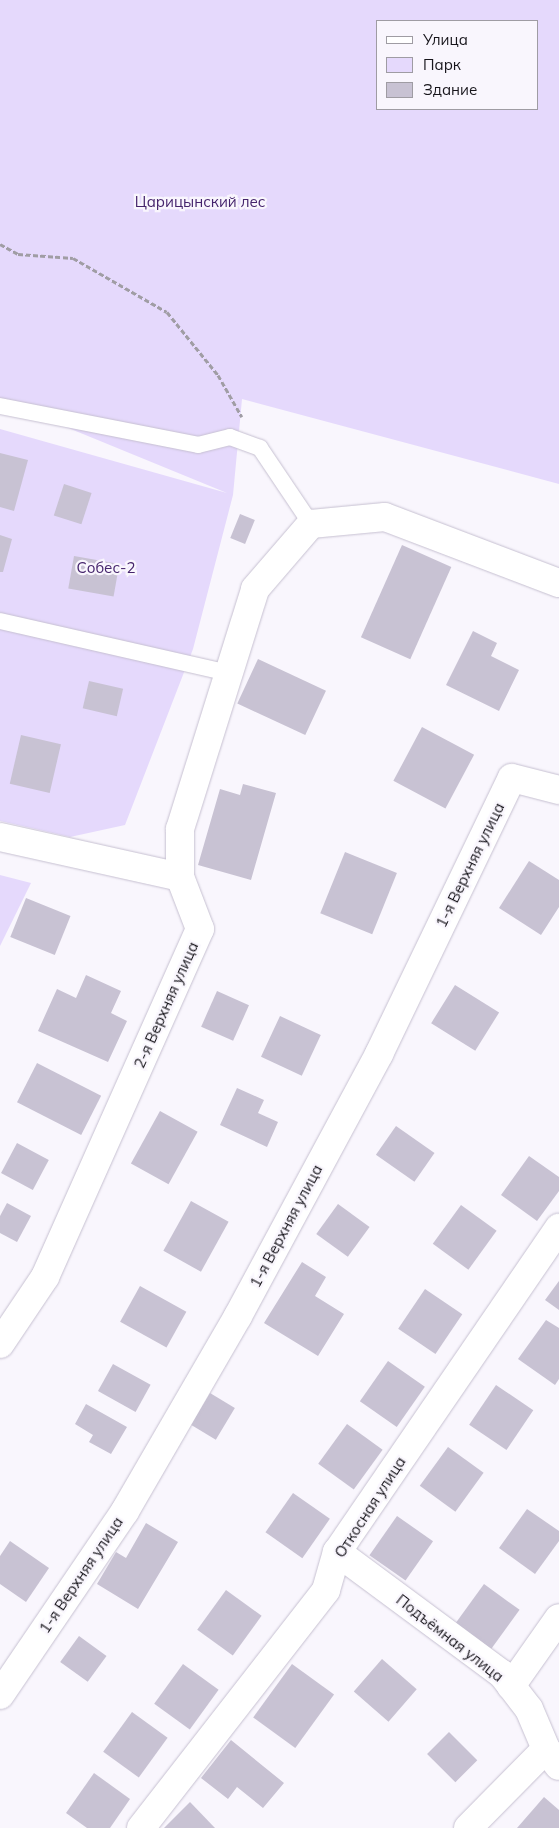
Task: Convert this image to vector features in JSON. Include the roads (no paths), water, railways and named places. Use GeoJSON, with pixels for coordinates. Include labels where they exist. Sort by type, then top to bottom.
{"type":"FeatureCollection","features":[{"type":"Feature","properties":{"kind":"street"},"geometry":{"type":"LineString","coordinates":[[311,524],[385,517],[559,583]]}},
{"type":"Feature","properties":{"kind":"street","name":"2-я Верхняя улица"},"geometry":{"type":"LineString","coordinates":[[0,1344],[45,1277],[200,929],[180,877],[180,829],[256,589],[311,524]]}},
{"type":"Feature","properties":{"kind":"street","name":"1-я Верхняя улица"},"geometry":{"type":"LineString","coordinates":[[0,1695],[124,1511],[238,1316],[379,1054],[512,778],[559,790]]}},
{"type":"Feature","properties":{"kind":"street"},"geometry":{"type":"LineString","coordinates":[[0,837],[180,877]]}},
{"type":"Feature","properties":{"kind":"street","name":"Откосная улица"},"geometry":{"type":"LineString","coordinates":[[141,1828],[326,1590],[337,1552],[559,1228]]}},
{"type":"Feature","properties":{"kind":"street","name":"Подъёмная улица"},"geometry":{"type":"LineString","coordinates":[[337,1552],[502,1674],[529,1709],[552,1758]]}},
{"type":"Feature","properties":{"kind":"street"},"geometry":{"type":"LineString","coordinates":[[511,1686],[559,1618]]}},
{"type":"Feature","properties":{"kind":"street"},"geometry":{"type":"LineString","coordinates":[[468,1828],[552,1758]]}},
{"type":"Feature","properties":{"kind":"lane"},"geometry":{"type":"LineString","coordinates":[[0,406],[198,444],[230,437],[260,448],[311,524]]}},
{"type":"Feature","properties":{"kind":"lane"},"geometry":{"type":"LineString","coordinates":[[0,621],[229,673]]}},
{"type":"Feature","properties":{"kind":"park label","name":"Царицынский лес"},"geometry":{"type":"Point","coordinates":[200,202]}},
{"type":"Feature","properties":{"kind":"park label","name":"Собес-2"},"geometry":{"type":"Point","coordinates":[106,568]}}]}
